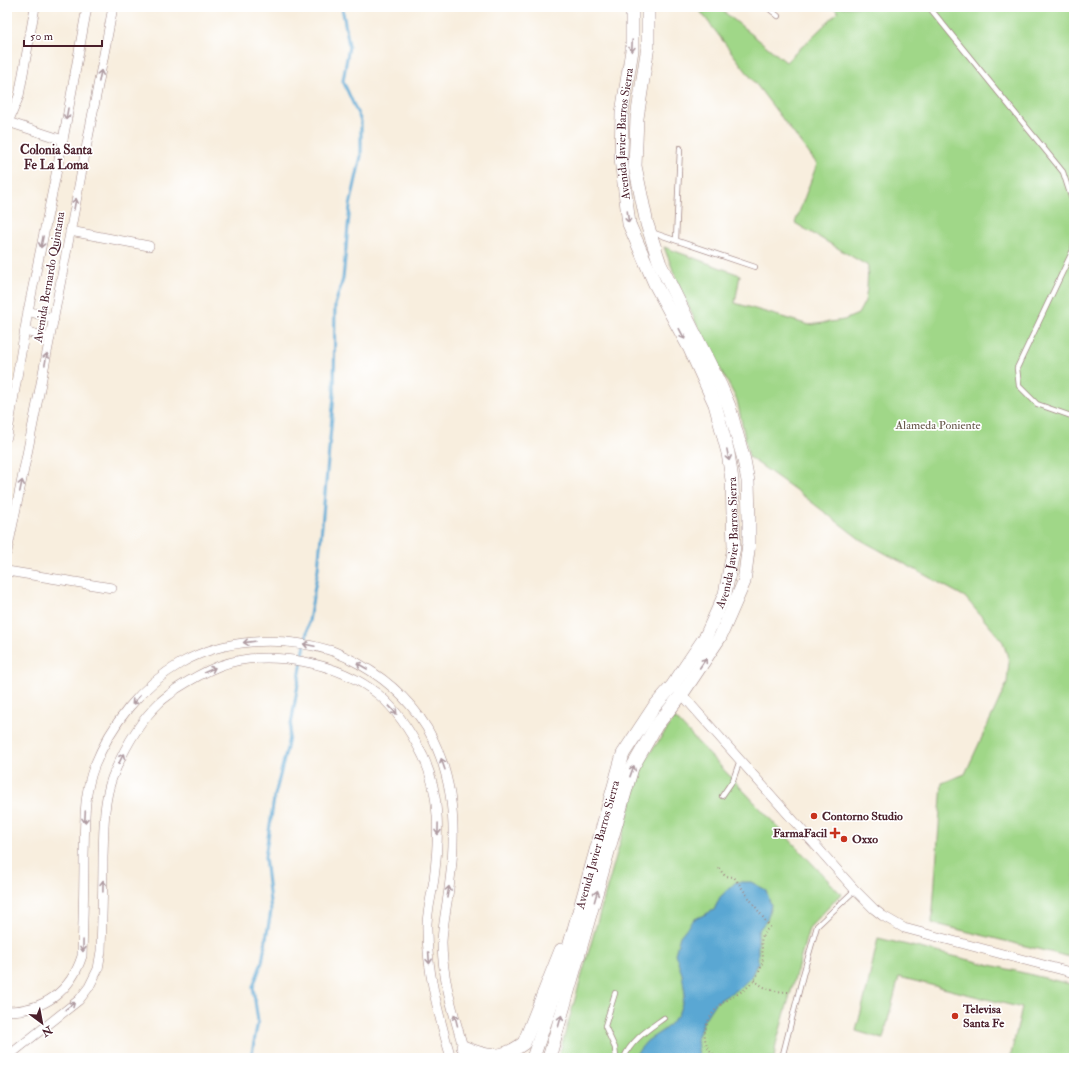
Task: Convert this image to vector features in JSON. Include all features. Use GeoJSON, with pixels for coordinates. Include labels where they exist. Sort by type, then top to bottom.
{"type":"FeatureCollection","features":[{"type":"Feature","properties":{"kind":"street"},"geometry":{"type":"LineString","coordinates":[[35,7],[19,96],[8,123],[63,140]]}},
{"type":"Feature","properties":{"kind":"street","name":"Avenida Bernardo Quintana"},"geometry":{"type":"LineString","coordinates":[[7,438],[10,407],[63,140],[87,7]]}},
{"type":"Feature","properties":{"kind":"street","name":"Avenida Bernardo Quintana"},"geometry":{"type":"LineString","coordinates":[[7,552],[54,319],[113,7]]}},
{"type":"Feature","properties":{"kind":"street","name":"Avenida Javier Barros Sierra"},"geometry":{"type":"LineString","coordinates":[[550,1058],[632,768],[678,689],[706,636],[725,594],[734,547],[732,480],[728,452],[715,404],[690,349],[655,284],[629,224],[621,159],[621,136],[622,113],[632,50],[632,7]]}},
{"type":"Feature","properties":{"kind":"street","name":"Avenida Javier Barros Sierra"},"geometry":{"type":"LineString","coordinates":[[533,1058],[562,972],[623,754],[654,707],[678,689],[720,637],[744,582],[749,543],[748,480],[744,460],[722,387],[660,264],[650,232],[635,166],[637,118],[648,46],[648,7]]}},
{"type":"Feature","properties":{"kind":"street"},"geometry":{"type":"LineString","coordinates":[[70,232],[148,246]]}},
{"type":"Feature","properties":{"kind":"street"},"geometry":{"type":"LineString","coordinates":[[28,311],[54,319]]}},
{"type":"Feature","properties":{"kind":"street"},"geometry":{"type":"LineString","coordinates":[[25,331],[50,338]]}},
{"type":"Feature","properties":{"kind":"street"},"geometry":{"type":"LineString","coordinates":[[7,571],[112,588]]}},
{"type":"Feature","properties":{"kind":"street"},"geometry":{"type":"LineString","coordinates":[[7,1011],[26,1010],[45,1003],[61,992],[72,980],[78,968],[82,956],[86,794],[93,769],[103,746],[118,720],[148,687],[181,663],[213,649],[250,642],[288,641],[330,650],[363,666],[391,685],[414,710],[426,726],[438,750],[447,774],[452,804],[454,840],[444,920],[443,967],[464,1052],[500,1056],[516,1049],[524,1043],[553,968],[582,901]]}},
{"type":"Feature","properties":{"kind":"street"},"geometry":{"type":"LineString","coordinates":[[7,1057],[79,1000],[89,987],[98,969],[102,951],[104,828],[106,800],[112,778],[136,730],[159,702],[190,680],[220,665],[253,658],[290,658],[326,667],[352,678],[379,695],[395,712],[412,735],[423,757],[432,780],[438,816],[434,878],[427,920],[430,975],[451,1058]]}},
{"type":"Feature","properties":{"kind":"street"},"geometry":{"type":"LineString","coordinates":[[678,689],[855,890],[883,916],[904,928],[1074,973]]}},
{"type":"Feature","properties":{"kind":"lane"},"geometry":{"type":"LineString","coordinates":[[767,7],[778,16]]}},
{"type":"Feature","properties":{"kind":"lane"},"geometry":{"type":"LineString","coordinates":[[929,7],[1063,172],[1074,206]]}},
{"type":"Feature","properties":{"kind":"lane"},"geometry":{"type":"LineString","coordinates":[[676,240],[680,148]]}},
{"type":"Feature","properties":{"kind":"lane"},"geometry":{"type":"LineString","coordinates":[[650,232],[755,267]]}},
{"type":"Feature","properties":{"kind":"lane"},"geometry":{"type":"LineString","coordinates":[[1074,240],[1073,250],[1017,368],[1019,386],[1037,404],[1074,417]]}},
{"type":"Feature","properties":{"kind":"lane"},"geometry":{"type":"LineString","coordinates":[[722,796],[733,780],[740,760]]}},
{"type":"Feature","properties":{"kind":"lane"},"geometry":{"type":"LineString","coordinates":[[782,1058],[817,926],[855,890]]}},
{"type":"Feature","properties":{"kind":"lane"},"geometry":{"type":"LineString","coordinates":[[615,993],[605,1026],[615,1048],[616,1058]]}},
{"type":"Feature","properties":{"kind":"lane"},"geometry":{"type":"LineString","coordinates":[[624,1058],[634,1043],[644,1033],[664,1018]]}},
{"type":"Feature","properties":{"kind":"path"},"geometry":{"type":"LineString","coordinates":[[716,1057],[708,1048],[704,1038],[707,1023],[718,1006],[745,990],[754,980],[762,964],[761,939],[764,932],[770,927],[734,877],[725,876],[718,867]]}},
{"type":"Feature","properties":{"kind":"path"},"geometry":{"type":"LineString","coordinates":[[754,980],[761,986],[778,992],[798,993]]}},
{"type":"Feature","properties":{"kind":"green space","name":"Alameda Poniente"},"geometry":{"type":"Polygon","coordinates":[[[697,7],[718,7],[786,62],[838,12],[833,7],[1074,7],[1074,958],[932,923],[942,783],[965,774],[1007,683],[1009,661],[1003,642],[965,597],[861,540],[797,491],[749,457],[737,400],[697,325],[680,288],[664,247],[740,275],[735,303],[809,325],[844,320],[858,314],[865,301],[867,289],[868,266],[795,223],[817,164],[697,7]]]}},
{"type":"Feature","properties":{"kind":"green space"},"geometry":{"type":"Polygon","coordinates":[[[675,718],[841,894],[809,928],[776,1044],[774,1058],[558,1058],[643,763],[675,718]]]}},
{"type":"Feature","properties":{"kind":"green space"},"geometry":{"type":"Polygon","coordinates":[[[878,938],[1074,985],[1074,1058],[1010,1058],[1022,1008],[899,977],[883,1039],[856,1031],[878,938]]]}},
{"type":"Feature","properties":{"kind":"water"},"geometry":{"type":"Polygon","coordinates":[[[736,882],[751,882],[766,890],[771,905],[767,920],[758,931],[758,962],[751,977],[741,987],[715,1003],[704,1020],[697,1039],[699,1058],[635,1058],[635,1055],[647,1041],[665,1029],[678,1015],[685,994],[682,974],[675,954],[680,936],[693,920],[714,910],[720,897],[736,882]]]}},
{"type":"Feature","properties":{"kind":"waterway"},"geometry":{"type":"LineString","coordinates":[[248,1058],[252,1053],[258,1021],[253,987],[262,962],[271,911],[265,857],[274,799],[287,748],[318,569],[334,395],[335,305],[343,279],[350,206],[361,156],[361,121],[343,81],[349,46],[342,7]]}},
{"type":"Feature","properties":{"kind":"place","name":"Contorno Studio"},"geometry":{"type":"Point","coordinates":[814,816]}},
{"type":"Feature","properties":{"kind":"place","name":"FarmaFacil"},"geometry":{"type":"Point","coordinates":[835,833]}},
{"type":"Feature","properties":{"kind":"place","name":"Oxxo"},"geometry":{"type":"Point","coordinates":[844,839]}},
{"type":"Feature","properties":{"kind":"place","name":"Televisa Santa Fe"},"geometry":{"type":"Point","coordinates":[955,1016]}},
{"type":"Feature","properties":{"kind":"district","name":"Colonia Santa Fe La Loma"},"geometry":{"type":"Point","coordinates":[56,156]}}]}
